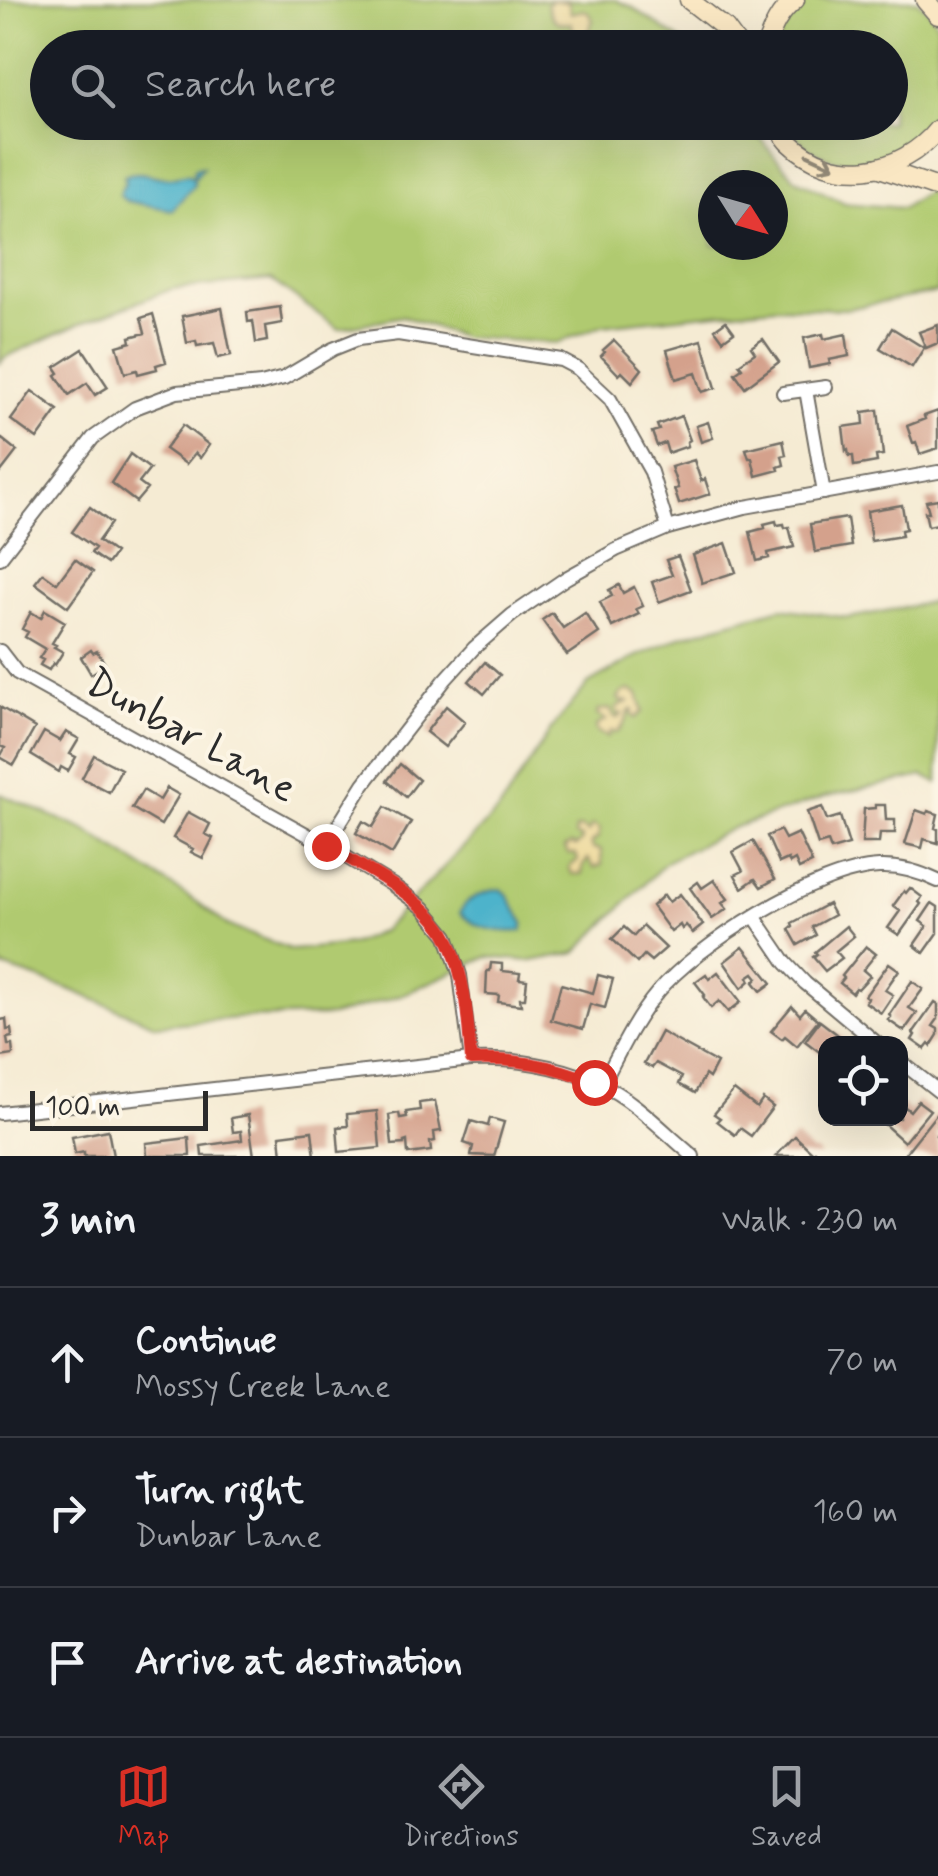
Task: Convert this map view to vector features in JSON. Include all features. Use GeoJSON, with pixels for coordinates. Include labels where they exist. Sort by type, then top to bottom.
{"type":"FeatureCollection","features":[{"type":"Feature","properties":{"kind":"street"},"geometry":{"type":"LineString","coordinates":[[689,0],[726,30]]}},
{"type":"Feature","properties":{"kind":"street"},"geometry":{"type":"LineString","coordinates":[[772,30],[795,0]]}},
{"type":"Feature","properties":{"kind":"street"},"geometry":{"type":"LineString","coordinates":[[925,0],[938,15]]}},
{"type":"Feature","properties":{"kind":"street"},"geometry":{"type":"LineString","coordinates":[[788,140],[818,162],[840,169],[867,170],[906,159],[938,129]]}},
{"type":"Feature","properties":{"kind":"street"},"geometry":{"type":"LineString","coordinates":[[880,168],[938,188]]}},
{"type":"Feature","properties":{"kind":"street"},"geometry":{"type":"LineString","coordinates":[[0,558],[93,438],[135,408],[176,392],[284,378],[358,339],[398,334],[561,360],[578,368],[610,398],[651,472],[668,528]]}},
{"type":"Feature","properties":{"kind":"street"},"geometry":{"type":"LineString","coordinates":[[784,393],[826,388]]}},
{"type":"Feature","properties":{"kind":"street"},"geometry":{"type":"LineString","coordinates":[[806,390],[824,493]]}},
{"type":"Feature","properties":{"kind":"street"},"geometry":{"type":"LineString","coordinates":[[326,846],[364,784],[474,648],[512,615],[566,578],[616,550],[668,528],[745,506],[938,472]]}},
{"type":"Feature","properties":{"kind":"street","name":"Dunbar Lane"},"geometry":{"type":"LineString","coordinates":[[0,652],[16,673],[326,846],[424,908],[447,936],[460,975],[471,1060]]}},
{"type":"Feature","properties":{"kind":"street"},"geometry":{"type":"LineString","coordinates":[[602,1084],[646,1008],[667,982],[754,916],[802,890],[846,873],[878,867],[911,870],[938,881]]}},
{"type":"Feature","properties":{"kind":"street"},"geometry":{"type":"LineString","coordinates":[[754,916],[786,964],[868,1036]]}},
{"type":"Feature","properties":{"kind":"street"},"geometry":{"type":"LineString","coordinates":[[0,1113],[499,1059],[534,1062],[602,1084],[693,1156]]}},
{"type":"Feature","properties":{"kind":"street"},"geometry":{"type":"LineString","coordinates":[[908,1068],[938,1091]]}},
{"type":"Feature","properties":{"kind":"green space"},"geometry":{"type":"Polygon","coordinates":[[[0,0],[615,0],[665,30],[30,30],[30,140],[763,140],[788,170],[698,170],[698,260],[788,260],[788,170],[796,179],[845,203],[902,208],[938,184],[938,292],[846,309],[775,307],[602,325],[557,343],[461,337],[403,316],[339,329],[271,280],[172,289],[5,357],[0,363],[0,0]]]}},
{"type":"Feature","properties":{"kind":"green space"},"geometry":{"type":"Polygon","coordinates":[[[801,0],[917,0],[938,25],[938,116],[915,144],[890,158],[861,163],[832,160],[806,147],[799,140],[908,140],[908,30],[776,30],[801,0]]]}},
{"type":"Feature","properties":{"kind":"green space"},"geometry":{"type":"Polygon","coordinates":[[[938,601],[938,783],[923,776],[828,796],[735,827],[666,862],[576,953],[531,961],[487,957],[399,996],[332,1016],[156,1025],[0,966],[0,794],[83,829],[228,926],[292,950],[352,944],[382,931],[500,809],[550,731],[588,684],[682,636],[781,608],[849,618],[938,601]]]}},
{"type":"Feature","properties":{"kind":"sand"},"geometry":{"type":"Polygon","coordinates":[[[553,0],[568,2],[571,13],[588,12],[593,20],[589,30],[573,30],[571,23],[555,20],[547,4],[553,0]]]}},
{"type":"Feature","properties":{"kind":"sand"},"geometry":{"type":"Polygon","coordinates":[[[629,690],[638,694],[643,712],[635,718],[630,710],[621,729],[611,731],[608,737],[597,732],[596,726],[606,720],[597,715],[598,710],[610,709],[618,718],[622,714],[616,708],[628,702],[618,698],[629,690]]]}},
{"type":"Feature","properties":{"kind":"sand"},"geometry":{"type":"Polygon","coordinates":[[[592,825],[600,829],[598,838],[591,843],[601,850],[602,865],[594,868],[588,859],[582,874],[572,874],[569,867],[578,860],[576,854],[568,854],[565,848],[581,842],[582,838],[575,836],[576,829],[588,832],[592,825]]]}},
{"type":"Feature","properties":{"kind":"water"},"geometry":{"type":"Polygon","coordinates":[[[203,167],[194,185],[172,210],[126,201],[119,195],[124,176],[130,174],[169,178],[188,174],[192,178],[195,168],[203,167]]]}},
{"type":"Feature","properties":{"kind":"water"},"geometry":{"type":"Polygon","coordinates":[[[500,889],[524,923],[522,931],[489,929],[460,913],[471,899],[500,889]]]}},
{"type":"Feature","properties":{"kind":"building"},"geometry":{"type":"Polygon","coordinates":[[[280,307],[282,323],[265,326],[267,341],[256,343],[253,321],[248,322],[247,312],[280,307]]]}},
{"type":"Feature","properties":{"kind":"building"},"geometry":{"type":"Polygon","coordinates":[[[222,308],[231,355],[218,358],[214,343],[187,343],[182,316],[222,308]]]}},
{"type":"Feature","properties":{"kind":"building"},"geometry":{"type":"Polygon","coordinates":[[[153,314],[166,362],[156,365],[157,369],[125,373],[117,346],[145,333],[141,318],[153,314]]]}},
{"type":"Feature","properties":{"kind":"building"},"geometry":{"type":"Polygon","coordinates":[[[726,321],[734,332],[723,340],[715,329],[726,321]]]}},
{"type":"Feature","properties":{"kind":"building"},"geometry":{"type":"Polygon","coordinates":[[[938,325],[938,343],[926,348],[919,332],[938,325]]]}},
{"type":"Feature","properties":{"kind":"building"},"geometry":{"type":"Polygon","coordinates":[[[892,328],[924,348],[912,367],[880,348],[892,328]]]}},
{"type":"Feature","properties":{"kind":"building"},"geometry":{"type":"Polygon","coordinates":[[[823,334],[824,339],[846,334],[849,356],[809,368],[804,338],[823,334]]]}},
{"type":"Feature","properties":{"kind":"building"},"geometry":{"type":"Polygon","coordinates":[[[763,339],[779,362],[745,387],[735,373],[742,368],[739,364],[755,353],[751,347],[763,339]]]}},
{"type":"Feature","properties":{"kind":"building"},"geometry":{"type":"Polygon","coordinates":[[[614,340],[642,369],[632,382],[601,356],[614,340]]]}},
{"type":"Feature","properties":{"kind":"building"},"geometry":{"type":"Polygon","coordinates":[[[702,340],[716,388],[702,392],[696,373],[676,379],[667,350],[702,340]]]}},
{"type":"Feature","properties":{"kind":"building"},"geometry":{"type":"Polygon","coordinates":[[[83,349],[108,387],[95,395],[87,383],[69,395],[55,367],[83,349]]]}},
{"type":"Feature","properties":{"kind":"building"},"geometry":{"type":"Polygon","coordinates":[[[32,391],[58,410],[37,439],[11,420],[32,391]]]}},
{"type":"Feature","properties":{"kind":"building"},"geometry":{"type":"Polygon","coordinates":[[[878,410],[883,455],[876,456],[877,462],[854,466],[853,456],[846,451],[843,427],[864,424],[863,412],[878,410]]]}},
{"type":"Feature","properties":{"kind":"building"},"geometry":{"type":"Polygon","coordinates":[[[938,411],[938,448],[920,454],[907,426],[938,411]]]}},
{"type":"Feature","properties":{"kind":"building"},"geometry":{"type":"Polygon","coordinates":[[[681,416],[690,440],[688,446],[668,453],[665,443],[657,446],[652,432],[659,430],[657,425],[681,416]]]}},
{"type":"Feature","properties":{"kind":"building"},"geometry":{"type":"Polygon","coordinates":[[[708,422],[713,438],[701,442],[696,426],[708,422]]]}},
{"type":"Feature","properties":{"kind":"building"},"geometry":{"type":"Polygon","coordinates":[[[183,425],[209,445],[200,458],[195,453],[186,464],[165,449],[183,425]]]}},
{"type":"Feature","properties":{"kind":"building"},"geometry":{"type":"Polygon","coordinates":[[[783,440],[784,465],[756,476],[746,449],[783,440]]]}},
{"type":"Feature","properties":{"kind":"building"},"geometry":{"type":"Polygon","coordinates":[[[0,441],[17,451],[0,473],[0,441]]]}},
{"type":"Feature","properties":{"kind":"building"},"geometry":{"type":"Polygon","coordinates":[[[130,454],[150,469],[139,483],[147,489],[136,502],[111,483],[130,454]]]}},
{"type":"Feature","properties":{"kind":"building"},"geometry":{"type":"Polygon","coordinates":[[[694,460],[710,494],[679,504],[671,467],[694,460]]]}},
{"type":"Feature","properties":{"kind":"building"},"geometry":{"type":"Polygon","coordinates":[[[938,499],[938,524],[928,526],[926,501],[938,499]]]}},
{"type":"Feature","properties":{"kind":"building"},"geometry":{"type":"Polygon","coordinates":[[[902,505],[906,529],[901,530],[902,536],[871,541],[867,511],[902,505]]]}},
{"type":"Feature","properties":{"kind":"building"},"geometry":{"type":"Polygon","coordinates":[[[90,507],[111,523],[98,541],[115,553],[107,564],[91,553],[95,548],[72,532],[90,507]]]}},
{"type":"Feature","properties":{"kind":"building"},"geometry":{"type":"Polygon","coordinates":[[[847,518],[851,546],[815,552],[810,524],[847,518]]]}},
{"type":"Feature","properties":{"kind":"building"},"geometry":{"type":"Polygon","coordinates":[[[776,521],[777,525],[789,527],[794,547],[768,553],[769,558],[757,561],[750,532],[776,521]]]}},
{"type":"Feature","properties":{"kind":"building"},"geometry":{"type":"Polygon","coordinates":[[[726,543],[736,572],[702,583],[693,555],[726,543]]]}},
{"type":"Feature","properties":{"kind":"building"},"geometry":{"type":"Polygon","coordinates":[[[678,556],[691,590],[659,602],[652,582],[672,575],[666,560],[678,556]]]}},
{"type":"Feature","properties":{"kind":"building"},"geometry":{"type":"Polygon","coordinates":[[[75,559],[93,572],[68,607],[35,583],[43,573],[57,583],[75,559]]]}},
{"type":"Feature","properties":{"kind":"building"},"geometry":{"type":"Polygon","coordinates":[[[619,585],[623,593],[634,587],[643,606],[636,609],[639,614],[612,627],[600,602],[612,596],[609,590],[619,585]]]}},
{"type":"Feature","properties":{"kind":"building"},"geometry":{"type":"Polygon","coordinates":[[[45,610],[65,622],[52,643],[63,652],[49,670],[40,665],[43,660],[39,658],[45,649],[25,637],[28,632],[22,629],[31,612],[41,618],[45,610]]]}},
{"type":"Feature","properties":{"kind":"building"},"geometry":{"type":"Polygon","coordinates":[[[552,613],[563,628],[585,613],[599,633],[567,655],[542,620],[552,613]]]}},
{"type":"Feature","properties":{"kind":"building"},"geometry":{"type":"Polygon","coordinates":[[[91,650],[97,651],[106,665],[91,674],[81,657],[91,650]]]}},
{"type":"Feature","properties":{"kind":"building"},"geometry":{"type":"Polygon","coordinates":[[[485,662],[500,675],[484,694],[469,681],[485,662]]]}},
{"type":"Feature","properties":{"kind":"building"},"geometry":{"type":"Polygon","coordinates":[[[446,706],[465,722],[445,747],[426,732],[446,706]]]}},
{"type":"Feature","properties":{"kind":"building"},"geometry":{"type":"Polygon","coordinates":[[[0,707],[35,728],[14,765],[0,757],[5,748],[0,746],[0,707]]]}},
{"type":"Feature","properties":{"kind":"building"},"geometry":{"type":"Polygon","coordinates":[[[44,732],[60,741],[66,732],[79,739],[70,754],[76,757],[68,771],[61,767],[59,772],[31,755],[44,732]]]}},
{"type":"Feature","properties":{"kind":"building"},"geometry":{"type":"Polygon","coordinates":[[[94,755],[121,769],[109,792],[82,778],[94,755]]]}},
{"type":"Feature","properties":{"kind":"building"},"geometry":{"type":"Polygon","coordinates":[[[400,764],[419,780],[406,797],[387,781],[400,764]]]}},
{"type":"Feature","properties":{"kind":"building"},"geometry":{"type":"Polygon","coordinates":[[[167,788],[179,795],[161,825],[132,808],[143,790],[160,800],[167,788]]]}},
{"type":"Feature","properties":{"kind":"building"},"geometry":{"type":"Polygon","coordinates":[[[885,805],[886,820],[895,820],[895,833],[880,833],[879,843],[862,843],[864,809],[885,805]]]}},
{"type":"Feature","properties":{"kind":"building"},"geometry":{"type":"Polygon","coordinates":[[[385,807],[411,822],[392,854],[356,833],[363,821],[373,827],[385,807]]]}},
{"type":"Feature","properties":{"kind":"building"},"geometry":{"type":"Polygon","coordinates":[[[822,807],[827,820],[840,816],[849,845],[831,850],[828,842],[818,845],[807,812],[822,807]]]}},
{"type":"Feature","properties":{"kind":"building"},"geometry":{"type":"Polygon","coordinates":[[[916,810],[938,814],[938,843],[924,839],[922,848],[905,844],[916,810]]]}},
{"type":"Feature","properties":{"kind":"building"},"geometry":{"type":"Polygon","coordinates":[[[188,812],[210,824],[205,834],[213,838],[203,858],[173,838],[188,812]]]}},
{"type":"Feature","properties":{"kind":"building"},"geometry":{"type":"Polygon","coordinates":[[[780,830],[785,839],[798,833],[812,863],[799,869],[795,860],[779,863],[767,836],[780,830]]]}},
{"type":"Feature","properties":{"kind":"building"},"geometry":{"type":"Polygon","coordinates":[[[753,841],[775,879],[761,887],[755,879],[742,888],[735,875],[743,871],[733,852],[753,841]]]}},
{"type":"Feature","properties":{"kind":"building"},"geometry":{"type":"Polygon","coordinates":[[[714,880],[728,899],[722,903],[727,909],[712,919],[690,888],[698,882],[702,888],[714,880]]]}},
{"type":"Feature","properties":{"kind":"building"},"geometry":{"type":"Polygon","coordinates":[[[910,888],[922,897],[921,904],[899,935],[888,928],[900,911],[893,906],[910,888]]]}},
{"type":"Feature","properties":{"kind":"building"},"geometry":{"type":"Polygon","coordinates":[[[680,894],[703,925],[693,933],[686,925],[671,932],[652,906],[664,895],[669,902],[680,894]]]}},
{"type":"Feature","properties":{"kind":"building"},"geometry":{"type":"Polygon","coordinates":[[[932,903],[938,907],[938,933],[924,953],[914,945],[927,926],[920,921],[932,903]]]}},
{"type":"Feature","properties":{"kind":"building"},"geometry":{"type":"Polygon","coordinates":[[[828,904],[834,915],[812,927],[816,935],[798,945],[789,929],[792,923],[828,904]]]}},
{"type":"Feature","properties":{"kind":"building"},"geometry":{"type":"Polygon","coordinates":[[[643,926],[666,948],[651,961],[644,955],[637,963],[612,939],[624,927],[634,936],[643,926]]]}},
{"type":"Feature","properties":{"kind":"building"},"geometry":{"type":"Polygon","coordinates":[[[846,926],[854,936],[836,951],[842,958],[825,971],[813,957],[815,952],[846,926]]]}},
{"type":"Feature","properties":{"kind":"building"},"geometry":{"type":"Polygon","coordinates":[[[866,946],[876,954],[863,970],[870,976],[852,993],[840,983],[842,976],[866,946]]]}},
{"type":"Feature","properties":{"kind":"building"},"geometry":{"type":"Polygon","coordinates":[[[743,947],[772,983],[761,991],[754,982],[758,978],[754,973],[742,988],[724,962],[743,947]]]}},
{"type":"Feature","properties":{"kind":"building"},"geometry":{"type":"Polygon","coordinates":[[[491,963],[502,964],[502,971],[520,973],[519,979],[527,980],[521,1005],[498,1002],[499,995],[486,994],[491,963]]]}},
{"type":"Feature","properties":{"kind":"building"},"geometry":{"type":"Polygon","coordinates":[[[889,963],[899,970],[885,990],[893,995],[881,1013],[865,1002],[865,996],[889,963]]]}},
{"type":"Feature","properties":{"kind":"building"},"geometry":{"type":"Polygon","coordinates":[[[718,972],[741,1002],[728,1012],[719,1001],[711,1008],[695,982],[718,972]]]}},
{"type":"Feature","properties":{"kind":"building"},"geometry":{"type":"Polygon","coordinates":[[[598,975],[613,979],[605,1008],[590,1004],[583,1029],[551,1020],[561,984],[593,993],[598,975]]]}},
{"type":"Feature","properties":{"kind":"building"},"geometry":{"type":"Polygon","coordinates":[[[912,981],[923,989],[909,1008],[917,1013],[904,1031],[888,1020],[912,981]]]}},
{"type":"Feature","properties":{"kind":"building"},"geometry":{"type":"Polygon","coordinates":[[[935,1002],[938,1019],[933,1026],[938,1035],[925,1049],[912,1040],[913,1033],[935,1002]]]}},
{"type":"Feature","properties":{"kind":"building"},"geometry":{"type":"Polygon","coordinates":[[[792,1006],[800,1015],[805,1009],[818,1020],[797,1046],[771,1031],[792,1006]]]}},
{"type":"Feature","properties":{"kind":"building"},"geometry":{"type":"Polygon","coordinates":[[[6,1019],[13,1055],[0,1057],[0,1020],[6,1019]]]}},
{"type":"Feature","properties":{"kind":"building"},"geometry":{"type":"Polygon","coordinates":[[[820,1021],[840,1036],[818,1036],[818,1051],[805,1041],[820,1021]]]}},
{"type":"Feature","properties":{"kind":"building"},"geometry":{"type":"Polygon","coordinates":[[[661,1032],[717,1063],[695,1093],[679,1084],[682,1077],[656,1063],[652,1068],[644,1064],[661,1032]]]}},
{"type":"Feature","properties":{"kind":"building"},"geometry":{"type":"Polygon","coordinates":[[[734,1090],[757,1108],[763,1099],[773,1107],[751,1136],[740,1128],[735,1135],[714,1114],[734,1090]]]}},
{"type":"Feature","properties":{"kind":"building"},"geometry":{"type":"Polygon","coordinates":[[[435,1101],[441,1131],[434,1132],[431,1151],[408,1154],[407,1141],[392,1145],[389,1115],[399,1113],[400,1118],[407,1117],[406,1112],[420,1110],[419,1103],[435,1101]]]}},
{"type":"Feature","properties":{"kind":"building"},"geometry":{"type":"Polygon","coordinates":[[[918,1101],[930,1110],[904,1142],[886,1126],[908,1126],[910,1111],[918,1101]]]}},
{"type":"Feature","properties":{"kind":"building"},"geometry":{"type":"Polygon","coordinates":[[[377,1111],[380,1148],[339,1152],[337,1127],[348,1126],[347,1114],[377,1111]]]}},
{"type":"Feature","properties":{"kind":"building"},"geometry":{"type":"Polygon","coordinates":[[[938,1112],[938,1156],[903,1156],[938,1112]]]}},
{"type":"Feature","properties":{"kind":"building"},"geometry":{"type":"Polygon","coordinates":[[[248,1115],[254,1156],[202,1156],[201,1146],[242,1140],[241,1131],[233,1132],[231,1118],[248,1115]]]}},
{"type":"Feature","properties":{"kind":"building"},"geometry":{"type":"Polygon","coordinates":[[[490,1118],[504,1122],[494,1156],[471,1155],[473,1146],[464,1143],[471,1121],[488,1126],[490,1118]]]}},
{"type":"Feature","properties":{"kind":"building"},"geometry":{"type":"Polygon","coordinates":[[[108,1130],[113,1156],[75,1154],[72,1137],[108,1130]]]}},
{"type":"Feature","properties":{"kind":"building"},"geometry":{"type":"Polygon","coordinates":[[[312,1131],[315,1156],[282,1156],[280,1135],[312,1131]]]}},
{"type":"Feature","properties":{"kind":"building"},"geometry":{"type":"Polygon","coordinates":[[[795,1136],[813,1153],[820,1156],[776,1156],[795,1136]]]}},
{"type":"Feature","properties":{"kind":"building"},"geometry":{"type":"Polygon","coordinates":[[[189,1138],[190,1156],[147,1156],[146,1143],[189,1138]]]}},
{"type":"Feature","properties":{"kind":"route"},"geometry":{"type":"LineString","coordinates":[[326,846],[411,897],[447,936],[460,975],[471,1060],[534,1062],[594,1082]]}}]}
